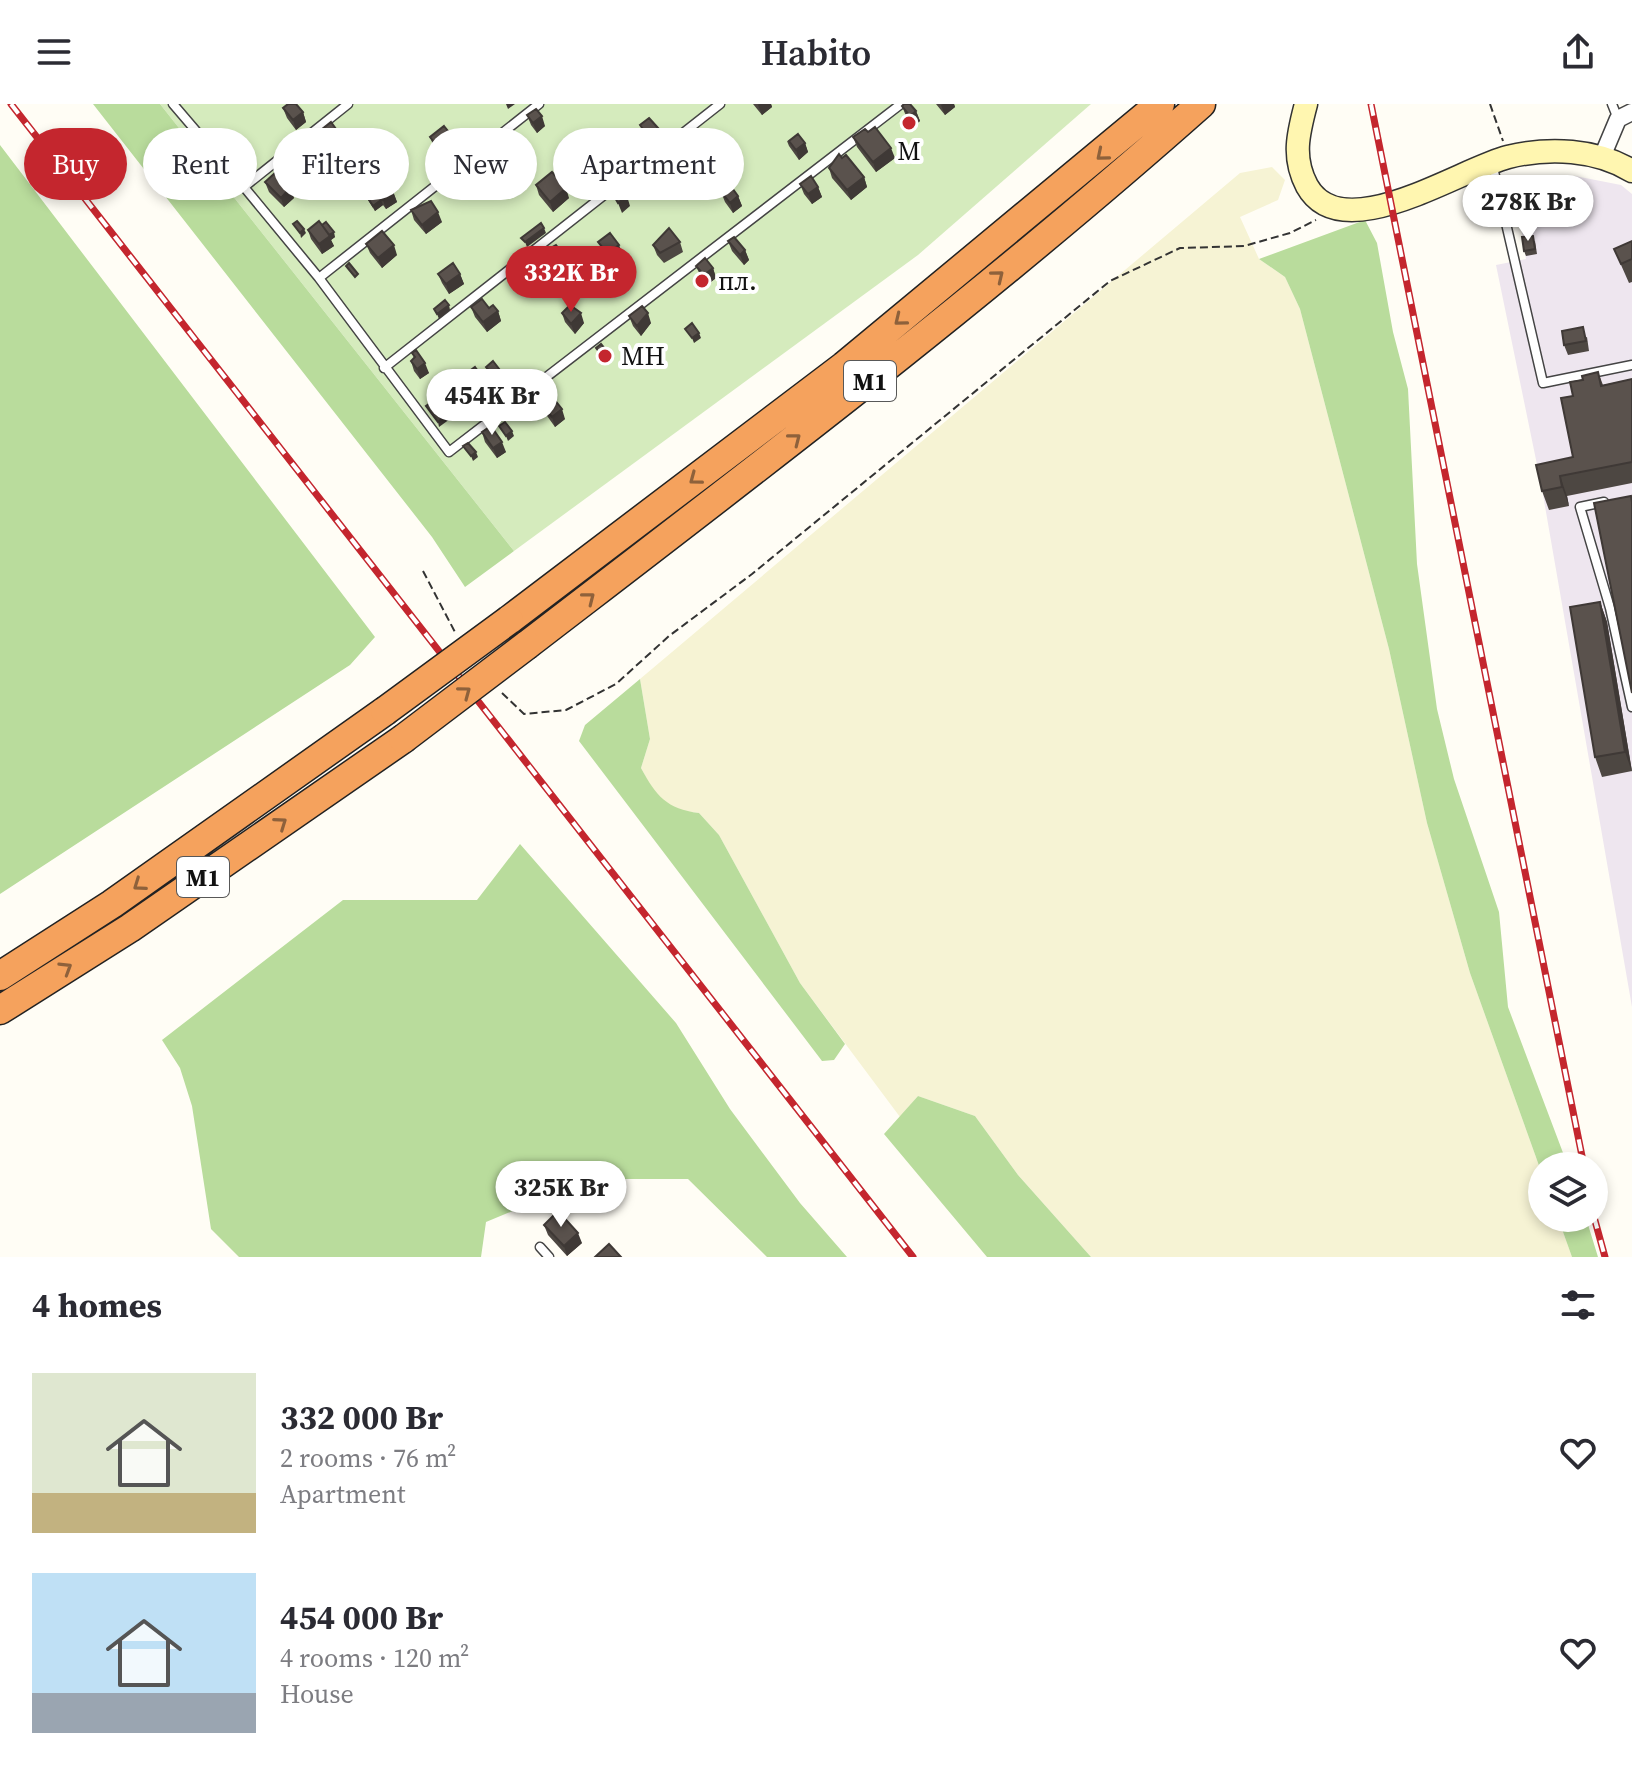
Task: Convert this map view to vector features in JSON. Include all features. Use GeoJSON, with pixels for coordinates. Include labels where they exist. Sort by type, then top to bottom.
{"type":"FeatureCollection","features":[{"type":"Feature","properties":{"kind":"highway","name":"М1"},"geometry":{"type":"LineString","coordinates":[[0,976],[112,904],[509,620],[844,366],[1160,104]]}},
{"type":"Feature","properties":{"kind":"highway","name":"М1"},"geometry":{"type":"LineString","coordinates":[[0,1010],[130,928],[403,739],[866,384],[1117,179],[1201,104]]}},
{"type":"Feature","properties":{"kind":"street"},"geometry":{"type":"LineString","coordinates":[[1306,104],[1296,155],[1311,192],[1329,206],[1356,211],[1371,209],[1500,160],[1567,152],[1602,157],[1632,171]]}},
{"type":"Feature","properties":{"kind":"street"},"geometry":{"type":"LineString","coordinates":[[1602,157],[1621,112]]}},
{"type":"Feature","properties":{"kind":"lane"},"geometry":{"type":"LineString","coordinates":[[173,104],[194,128]]}},
{"type":"Feature","properties":{"kind":"lane"},"geometry":{"type":"LineString","coordinates":[[257,177],[348,104]]}},
{"type":"Feature","properties":{"kind":"lane"},"geometry":{"type":"LineString","coordinates":[[319,278],[539,104]]}},
{"type":"Feature","properties":{"kind":"lane"},"geometry":{"type":"LineString","coordinates":[[384,368],[720,104]]}},
{"type":"Feature","properties":{"kind":"lane"},"geometry":{"type":"LineString","coordinates":[[255,200],[319,278],[449,452],[901,104]]}},
{"type":"Feature","properties":{"kind":"lane"},"geometry":{"type":"LineString","coordinates":[[1500,160],[1543,383],[1632,365]]}},
{"type":"Feature","properties":{"kind":"lane"},"geometry":{"type":"LineString","coordinates":[[1619,500],[1580,507],[1610,608],[1632,707]]}},
{"type":"Feature","properties":{"kind":"lane"},"geometry":{"type":"LineString","coordinates":[[540,1247],[549,1257]]}},
{"type":"Feature","properties":{"kind":"path"},"geometry":{"type":"LineString","coordinates":[[1490,104],[1500,160]]}},
{"type":"Feature","properties":{"kind":"path"},"geometry":{"type":"LineString","coordinates":[[500,690],[524,714],[539,714],[566,710],[616,684],[669,636],[752,574],[1110,281],[1180,248],[1244,246],[1301,229],[1329,206]]}},
{"type":"Feature","properties":{"kind":"path"},"geometry":{"type":"LineString","coordinates":[[423,571],[464,644]]}},
{"type":"Feature","properties":{"kind":"shaded area"},"geometry":{"type":"Polygon","coordinates":[[[1272,167],[1285,180],[1278,200],[1240,217],[1259,259],[1285,277],[1300,309],[1389,649],[1427,823],[1470,973],[1534,1152],[1528,1152],[1528,1232],[1563,1232],[1572,1257],[1091,1257],[1018,1175],[975,1116],[918,1096],[900,1117],[800,983],[719,835],[699,813],[676,810],[656,796],[641,768],[650,739],[640,679],[1240,173],[1272,167]]]}},
{"type":"Feature","properties":{"kind":"shaded area"},"geometry":{"type":"Polygon","coordinates":[[[1575,176],[1621,185],[1632,194],[1632,1007],[1542,489],[1496,265],[1526,259],[1516,193],[1519,183],[1533,177],[1575,176]]]}},
{"type":"Feature","properties":{"kind":"green space"},"geometry":{"type":"Polygon","coordinates":[[[93,104],[160,104],[179,128],[143,128],[143,168],[127,147],[127,128],[112,128],[93,104]]]}},
{"type":"Feature","properties":{"kind":"green space"},"geometry":{"type":"Polygon","coordinates":[[[160,104],[1091,104],[918,255],[514,551],[236,200],[257,200],[257,128],[179,128],[160,104]]]}},
{"type":"Feature","properties":{"kind":"green space"},"geometry":{"type":"Polygon","coordinates":[[[0,145],[24,176],[24,200],[42,200],[375,637],[350,665],[0,894],[0,145]]]}},
{"type":"Feature","properties":{"kind":"green space"},"geometry":{"type":"Polygon","coordinates":[[[168,200],[236,200],[514,551],[465,587],[432,537],[168,200]]]}},
{"type":"Feature","properties":{"kind":"green space"},"geometry":{"type":"Polygon","coordinates":[[[1365,220],[1377,243],[1393,332],[1408,389],[1417,564],[1437,709],[1454,779],[1499,912],[1508,1007],[1563,1152],[1534,1152],[1470,973],[1427,823],[1389,649],[1300,309],[1285,277],[1259,259],[1365,220]]]}},
{"type":"Feature","properties":{"kind":"green space"},"geometry":{"type":"Polygon","coordinates":[[[640,679],[650,739],[641,768],[664,800],[699,813],[719,835],[800,983],[845,1044],[834,1060],[822,1061],[579,741],[585,725],[640,679]]]}},
{"type":"Feature","properties":{"kind":"green space"},"geometry":{"type":"Polygon","coordinates":[[[520,844],[676,1023],[730,1109],[800,1203],[847,1257],[767,1257],[688,1179],[590,1179],[486,1222],[481,1257],[239,1257],[211,1229],[192,1106],[180,1068],[162,1040],[343,900],[477,900],[520,844]]]}},
{"type":"Feature","properties":{"kind":"green space"},"geometry":{"type":"Polygon","coordinates":[[[918,1096],[975,1116],[1018,1175],[1091,1257],[987,1257],[884,1134],[918,1096]]]}},
{"type":"Feature","properties":{"kind":"green space"},"geometry":{"type":"Polygon","coordinates":[[[1563,1232],[1590,1232],[1598,1257],[1572,1257],[1563,1232]]]}},
{"type":"Feature","properties":{"kind":"building"},"geometry":{"type":"Polygon","coordinates":[[[296,104],[303,112],[293,120],[283,108],[296,104]]]}},
{"type":"Feature","properties":{"kind":"building"},"geometry":{"type":"Polygon","coordinates":[[[910,104],[916,111],[910,116],[902,106],[910,104]]]}},
{"type":"Feature","properties":{"kind":"building"},"geometry":{"type":"Polygon","coordinates":[[[536,109],[542,116],[533,123],[527,115],[536,109]]]}},
{"type":"Feature","properties":{"kind":"building"},"geometry":{"type":"Polygon","coordinates":[[[649,118],[658,128],[642,128],[640,125],[649,118]]]}},
{"type":"Feature","properties":{"kind":"building"},"geometry":{"type":"Polygon","coordinates":[[[875,127],[891,148],[873,162],[853,137],[875,127]]]}},
{"type":"Feature","properties":{"kind":"building"},"geometry":{"type":"Polygon","coordinates":[[[798,134],[805,143],[796,150],[789,141],[798,134]]]}},
{"type":"Feature","properties":{"kind":"building"},"geometry":{"type":"Polygon","coordinates":[[[839,154],[842,158],[846,155],[864,177],[847,190],[829,168],[839,154]]]}},
{"type":"Feature","properties":{"kind":"building"},"geometry":{"type":"Polygon","coordinates":[[[552,172],[553,199],[550,202],[537,184],[552,172]]]}},
{"type":"Feature","properties":{"kind":"building"},"geometry":{"type":"Polygon","coordinates":[[[273,175],[273,190],[265,182],[273,175]]]}},
{"type":"Feature","properties":{"kind":"building"},"geometry":{"type":"Polygon","coordinates":[[[811,176],[818,187],[808,194],[800,184],[811,176]]]}},
{"type":"Feature","properties":{"kind":"building"},"geometry":{"type":"Polygon","coordinates":[[[1579,187],[1582,202],[1566,205],[1564,189],[1579,187]]]}},
{"type":"Feature","properties":{"kind":"building"},"geometry":{"type":"Polygon","coordinates":[[[431,201],[438,212],[422,225],[411,210],[431,201]]]}},
{"type":"Feature","properties":{"kind":"building"},"geometry":{"type":"Polygon","coordinates":[[[297,221],[304,229],[300,233],[293,224],[297,221]]]}},
{"type":"Feature","properties":{"kind":"building"},"geometry":{"type":"Polygon","coordinates":[[[319,221],[330,236],[319,244],[308,230],[319,221]]]}},
{"type":"Feature","properties":{"kind":"building"},"geometry":{"type":"Polygon","coordinates":[[[326,222],[334,232],[329,235],[322,225],[326,222]]]}},
{"type":"Feature","properties":{"kind":"building"},"geometry":{"type":"Polygon","coordinates":[[[541,223],[544,228],[525,242],[521,238],[541,223]]]}},
{"type":"Feature","properties":{"kind":"building"},"geometry":{"type":"Polygon","coordinates":[[[669,228],[680,242],[660,253],[653,245],[669,228]]]}},
{"type":"Feature","properties":{"kind":"building"},"geometry":{"type":"Polygon","coordinates":[[[382,231],[394,245],[378,258],[366,244],[382,231]]]}},
{"type":"Feature","properties":{"kind":"building"},"geometry":{"type":"Polygon","coordinates":[[[610,233],[619,245],[607,253],[598,242],[610,233]]]}},
{"type":"Feature","properties":{"kind":"building"},"geometry":{"type":"Polygon","coordinates":[[[1533,236],[1535,249],[1524,251],[1522,237],[1533,236]]]}},
{"type":"Feature","properties":{"kind":"building"},"geometry":{"type":"Polygon","coordinates":[[[734,237],[745,250],[740,255],[728,241],[734,237]]]}},
{"type":"Feature","properties":{"kind":"building"},"geometry":{"type":"Polygon","coordinates":[[[1632,241],[1632,259],[1621,264],[1614,249],[1632,241]]]}},
{"type":"Feature","properties":{"kind":"building"},"geometry":{"type":"Polygon","coordinates":[[[556,245],[562,253],[547,265],[538,255],[556,245]]]}},
{"type":"Feature","properties":{"kind":"building"},"geometry":{"type":"Polygon","coordinates":[[[705,258],[713,268],[704,275],[696,266],[705,258]]]}},
{"type":"Feature","properties":{"kind":"building"},"geometry":{"type":"Polygon","coordinates":[[[349,263],[358,274],[355,277],[346,266],[349,263]]]}},
{"type":"Feature","properties":{"kind":"building"},"geometry":{"type":"Polygon","coordinates":[[[453,263],[460,274],[446,284],[438,274],[453,263]]]}},
{"type":"Feature","properties":{"kind":"building"},"geometry":{"type":"Polygon","coordinates":[[[566,266],[573,276],[561,286],[553,276],[566,266]]]}},
{"type":"Feature","properties":{"kind":"building"},"geometry":{"type":"Polygon","coordinates":[[[482,299],[489,308],[493,305],[498,311],[483,322],[471,307],[482,299]]]}},
{"type":"Feature","properties":{"kind":"building"},"geometry":{"type":"Polygon","coordinates":[[[445,300],[449,305],[437,314],[434,309],[445,300]]]}},
{"type":"Feature","properties":{"kind":"building"},"geometry":{"type":"Polygon","coordinates":[[[570,305],[581,313],[571,324],[562,313],[570,305]]]}},
{"type":"Feature","properties":{"kind":"building"},"geometry":{"type":"Polygon","coordinates":[[[642,306],[648,313],[637,326],[629,316],[642,306]]]}},
{"type":"Feature","properties":{"kind":"building"},"geometry":{"type":"Polygon","coordinates":[[[692,323],[699,333],[692,338],[685,329],[692,323]]]}},
{"type":"Feature","properties":{"kind":"building"},"geometry":{"type":"Polygon","coordinates":[[[1583,327],[1586,341],[1564,345],[1562,331],[1583,327]]]}},
{"type":"Feature","properties":{"kind":"building"},"geometry":{"type":"Polygon","coordinates":[[[601,344],[610,355],[605,359],[596,348],[601,344]]]}},
{"type":"Feature","properties":{"kind":"building"},"geometry":{"type":"Polygon","coordinates":[[[416,350],[425,363],[417,369],[411,361],[415,357],[412,353],[416,350]]]}},
{"type":"Feature","properties":{"kind":"building"},"geometry":{"type":"Polygon","coordinates":[[[493,361],[503,374],[496,379],[486,367],[493,361]]]}},
{"type":"Feature","properties":{"kind":"building"},"geometry":{"type":"Polygon","coordinates":[[[475,367],[493,391],[463,408],[448,387],[475,367]]]}},
{"type":"Feature","properties":{"kind":"building"},"geometry":{"type":"Polygon","coordinates":[[[1598,372],[1601,386],[1632,379],[1632,462],[1560,476],[1562,487],[1542,491],[1536,465],[1573,457],[1561,398],[1573,396],[1570,382],[1583,380],[1582,376],[1598,372]]]}},
{"type":"Feature","properties":{"kind":"building"},"geometry":{"type":"Polygon","coordinates":[[[546,389],[562,409],[552,417],[536,396],[546,389]]]}},
{"type":"Feature","properties":{"kind":"building"},"geometry":{"type":"Polygon","coordinates":[[[436,399],[448,414],[438,422],[426,406],[436,399]]]}},
{"type":"Feature","properties":{"kind":"building"},"geometry":{"type":"Polygon","coordinates":[[[526,400],[533,410],[528,414],[521,404],[526,400]]]}},
{"type":"Feature","properties":{"kind":"building"},"geometry":{"type":"Polygon","coordinates":[[[505,422],[512,431],[506,436],[499,426],[505,422]]]}},
{"type":"Feature","properties":{"kind":"building"},"geometry":{"type":"Polygon","coordinates":[[[491,426],[502,442],[493,448],[482,432],[491,426]]]}},
{"type":"Feature","properties":{"kind":"building"},"geometry":{"type":"Polygon","coordinates":[[[468,443],[476,452],[471,456],[463,446],[468,443]]]}},
{"type":"Feature","properties":{"kind":"building"},"geometry":{"type":"Polygon","coordinates":[[[1631,496],[1632,502],[1632,693],[1594,503],[1631,496]]]}},
{"type":"Feature","properties":{"kind":"building"},"geometry":{"type":"Polygon","coordinates":[[[1600,602],[1625,752],[1595,757],[1570,607],[1600,602]]]}},
{"type":"Feature","properties":{"kind":"building"},"geometry":{"type":"Polygon","coordinates":[[[558,1211],[578,1233],[564,1246],[544,1225],[558,1211]]]}},
{"type":"Feature","properties":{"kind":"building"},"geometry":{"type":"Polygon","coordinates":[[[609,1244],[621,1257],[595,1257],[609,1244]]]}},
{"type":"Feature","properties":{"kind":"railway"},"geometry":{"type":"LineString","coordinates":[[11,104],[913,1257]]}},
{"type":"Feature","properties":{"kind":"railway"},"geometry":{"type":"LineString","coordinates":[[1371,104],[1581,1152]]}},
{"type":"Feature","properties":{"kind":"railway"},"geometry":{"type":"LineString","coordinates":[[1598,1232],[1605,1257]]}},
{"type":"Feature","properties":{"kind":"place","name":"М"},"geometry":{"type":"Point","coordinates":[909,123]}},
{"type":"Feature","properties":{"kind":"place","name":"пл."},"geometry":{"type":"Point","coordinates":[702,281]}},
{"type":"Feature","properties":{"kind":"place","name":"МН"},"geometry":{"type":"Point","coordinates":[605,356]}}]}
